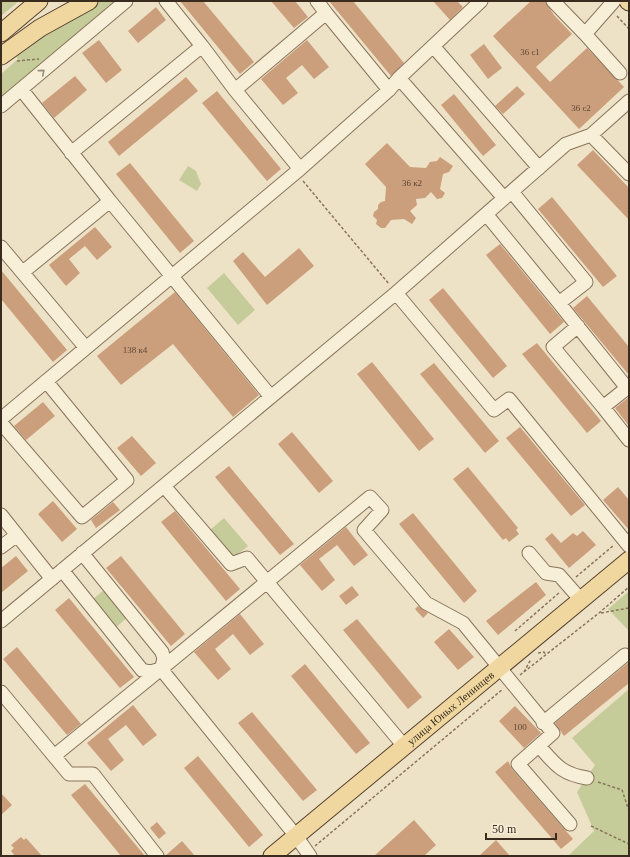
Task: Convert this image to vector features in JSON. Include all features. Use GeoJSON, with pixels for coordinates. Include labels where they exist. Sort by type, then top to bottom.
{"type":"FeatureCollection","features":[{"type":"Feature","properties":{"kind":"main road"},"geometry":{"type":"LineString","coordinates":[[1,32],[29,1]]}},
{"type":"Feature","properties":{"kind":"main road"},"geometry":{"type":"LineString","coordinates":[[1,32],[39,1]]}},
{"type":"Feature","properties":{"kind":"main road"},"geometry":{"type":"LineString","coordinates":[[5,56],[62,1]]}},
{"type":"Feature","properties":{"kind":"main road"},"geometry":{"type":"LineString","coordinates":[[5,56],[47,24],[89,1]]}},
{"type":"Feature","properties":{"kind":"main road","name":"улица Юных Ленинцев"},"geometry":{"type":"LineString","coordinates":[[272,856],[629,560]]}},
{"type":"Feature","properties":{"kind":"street"},"geometry":{"type":"LineString","coordinates":[[1,106],[126,1]]}},
{"type":"Feature","properties":{"kind":"street"},"geometry":{"type":"LineString","coordinates":[[166,1],[298,170]]}},
{"type":"Feature","properties":{"kind":"street"},"geometry":{"type":"LineString","coordinates":[[317,1],[390,90]]}},
{"type":"Feature","properties":{"kind":"street"},"geometry":{"type":"LineString","coordinates":[[553,1],[620,73]]}},
{"type":"Feature","properties":{"kind":"street"},"geometry":{"type":"LineString","coordinates":[[585,34],[614,1]]}},
{"type":"Feature","properties":{"kind":"street"},"geometry":{"type":"LineString","coordinates":[[1,419],[298,170],[390,90],[399,78],[476,3]]}},
{"type":"Feature","properties":{"kind":"street"},"geometry":{"type":"LineString","coordinates":[[235,90],[326,13]]}},
{"type":"Feature","properties":{"kind":"street"},"geometry":{"type":"LineString","coordinates":[[71,153],[202,46]]}},
{"type":"Feature","properties":{"kind":"street"},"geometry":{"type":"LineString","coordinates":[[433,46],[539,168]]}},
{"type":"Feature","properties":{"kind":"street"},"geometry":{"type":"LineString","coordinates":[[399,78],[508,195],[586,282],[559,303]]}},
{"type":"Feature","properties":{"kind":"street"},"geometry":{"type":"LineString","coordinates":[[21,89],[71,153],[271,397]]}},
{"type":"Feature","properties":{"kind":"street"},"geometry":{"type":"LineString","coordinates":[[1,621],[396,293],[566,144],[590,135],[629,101]]}},
{"type":"Feature","properties":{"kind":"street"},"geometry":{"type":"LineString","coordinates":[[590,135],[629,174]]}},
{"type":"Feature","properties":{"kind":"street"},"geometry":{"type":"LineString","coordinates":[[23,272],[110,201]]}},
{"type":"Feature","properties":{"kind":"street"},"geometry":{"type":"LineString","coordinates":[[486,214],[628,388],[603,407]]}},
{"type":"Feature","properties":{"kind":"street"},"geometry":{"type":"LineString","coordinates":[[1,247],[86,348]]}},
{"type":"Feature","properties":{"kind":"street"},"geometry":{"type":"LineString","coordinates":[[396,293],[494,410],[509,398],[629,546]]}},
{"type":"Feature","properties":{"kind":"street"},"geometry":{"type":"LineString","coordinates":[[578,326],[553,347],[629,440]]}},
{"type":"Feature","properties":{"kind":"street"},"geometry":{"type":"LineString","coordinates":[[1,423],[82,518],[127,480],[46,381]]}},
{"type":"Feature","properties":{"kind":"street"},"geometry":{"type":"LineString","coordinates":[[164,486],[231,564],[247,558],[404,746]]}},
{"type":"Feature","properties":{"kind":"street"},"geometry":{"type":"LineString","coordinates":[[54,756],[370,497],[382,510],[364,530],[426,603],[463,623],[510,683],[553,733],[518,764],[570,824]]}},
{"type":"Feature","properties":{"kind":"street"},"geometry":{"type":"LineString","coordinates":[[1,515],[52,578]]}},
{"type":"Feature","properties":{"kind":"street"},"geometry":{"type":"LineString","coordinates":[[1,547],[17,534]]}},
{"type":"Feature","properties":{"kind":"street"},"geometry":{"type":"LineString","coordinates":[[528,553],[546,573],[559,575],[581,600]]}},
{"type":"Feature","properties":{"kind":"street"},"geometry":{"type":"LineString","coordinates":[[82,554],[162,652],[164,659],[161,669]]}},
{"type":"Feature","properties":{"kind":"street"},"geometry":{"type":"LineString","coordinates":[[62,570],[142,670],[150,672],[161,669]]}},
{"type":"Feature","properties":{"kind":"street"},"geometry":{"type":"LineString","coordinates":[[543,723],[625,654]]}},
{"type":"Feature","properties":{"kind":"street"},"geometry":{"type":"LineString","coordinates":[[161,669],[309,854]]}},
{"type":"Feature","properties":{"kind":"street"},"geometry":{"type":"LineString","coordinates":[[1,692],[68,774],[93,774],[157,856]]}},
{"type":"Feature","properties":{"kind":"street"},"geometry":{"type":"LineString","coordinates":[[538,746],[555,764],[571,776],[587,778]]}},
{"type":"Feature","properties":{"kind":"path"},"geometry":{"type":"LineString","coordinates":[[5,56],[43,59]]}},
{"type":"Feature","properties":{"kind":"path"},"geometry":{"type":"LineString","coordinates":[[298,170],[396,293]]}},
{"type":"Feature","properties":{"kind":"path"},"geometry":{"type":"LineString","coordinates":[[309,854],[510,683],[599,613],[629,587]]}},
{"type":"Feature","properties":{"kind":"path"},"geometry":{"type":"LineString","coordinates":[[599,613],[629,608]]}},
{"type":"Feature","properties":{"kind":"path"},"geometry":{"type":"LineString","coordinates":[[524,672],[534,654],[544,652],[546,655]]}},
{"type":"Feature","properties":{"kind":"path"},"geometry":{"type":"LineString","coordinates":[[587,778],[622,790],[629,811]]}},
{"type":"Feature","properties":{"kind":"path"},"geometry":{"type":"LineString","coordinates":[[591,826],[629,844]]}},
{"type":"Feature","properties":{"kind":"green space"},"geometry":{"type":"Polygon","coordinates":[[[1,1],[19,1],[1,16],[1,1]]]}},
{"type":"Feature","properties":{"kind":"green space"},"geometry":{"type":"Polygon","coordinates":[[[98,1],[118,1],[1,99],[1,74],[18,59],[14,54],[51,24],[98,1]]]}},
{"type":"Feature","properties":{"kind":"green space"},"geometry":{"type":"Polygon","coordinates":[[[188,166],[196,171],[201,184],[197,191],[179,180],[188,166]]]}},
{"type":"Feature","properties":{"kind":"green space"},"geometry":{"type":"Polygon","coordinates":[[[224,273],[255,310],[238,325],[207,288],[224,273]]]}},
{"type":"Feature","properties":{"kind":"green space"},"geometry":{"type":"Polygon","coordinates":[[[224,518],[248,546],[234,557],[210,530],[224,518]]]}},
{"type":"Feature","properties":{"kind":"green space"},"geometry":{"type":"Polygon","coordinates":[[[105,589],[127,618],[114,629],[92,600],[105,589]]]}},
{"type":"Feature","properties":{"kind":"green space"},"geometry":{"type":"Polygon","coordinates":[[[629,591],[629,631],[608,609],[629,591]]]}},
{"type":"Feature","properties":{"kind":"green space"},"geometry":{"type":"Polygon","coordinates":[[[629,689],[629,856],[568,856],[594,831],[577,792],[595,765],[572,738],[629,689]]]}},
{"type":"Feature","properties":{"kind":"building"},"geometry":{"type":"Polygon","coordinates":[[[180,1],[203,1],[254,62],[240,74],[180,1]]]}},
{"type":"Feature","properties":{"kind":"building"},"geometry":{"type":"Polygon","coordinates":[[[271,1],[295,1],[308,17],[294,28],[271,1]]]}},
{"type":"Feature","properties":{"kind":"building"},"geometry":{"type":"Polygon","coordinates":[[[329,1],[353,1],[404,63],[391,76],[329,1]]]}},
{"type":"Feature","properties":{"kind":"building"},"geometry":{"type":"Polygon","coordinates":[[[433,1],[457,1],[463,7],[450,20],[433,1]]]}},
{"type":"Feature","properties":{"kind":"building"},"geometry":{"type":"Polygon","coordinates":[[[531,1],[545,1],[554,15],[572,34],[536,67],[550,82],[587,48],[624,87],[579,129],[493,36],[531,1]]]}},
{"type":"Feature","properties":{"kind":"building"},"geometry":{"type":"Polygon","coordinates":[[[156,7],[166,20],[138,43],[128,31],[156,7]]]}},
{"type":"Feature","properties":{"kind":"building"},"geometry":{"type":"Polygon","coordinates":[[[99,40],[122,70],[106,83],[82,53],[99,40]]]}},
{"type":"Feature","properties":{"kind":"building"},"geometry":{"type":"Polygon","coordinates":[[[307,40],[329,67],[314,79],[302,65],[286,78],[298,93],[283,105],[261,79],[307,40]]]}},
{"type":"Feature","properties":{"kind":"building"},"geometry":{"type":"Polygon","coordinates":[[[484,44],[502,68],[488,79],[470,55],[484,44]]]}},
{"type":"Feature","properties":{"kind":"building"},"geometry":{"type":"Polygon","coordinates":[[[75,76],[87,90],[54,118],[42,103],[75,76]]]}},
{"type":"Feature","properties":{"kind":"building"},"geometry":{"type":"Polygon","coordinates":[[[186,77],[198,91],[119,156],[108,142],[186,77]]]}},
{"type":"Feature","properties":{"kind":"building"},"geometry":{"type":"Polygon","coordinates":[[[517,86],[525,94],[503,114],[495,106],[517,86]]]}},
{"type":"Feature","properties":{"kind":"building"},"geometry":{"type":"Polygon","coordinates":[[[217,91],[281,169],[267,181],[202,103],[217,91]]]}},
{"type":"Feature","properties":{"kind":"building"},"geometry":{"type":"Polygon","coordinates":[[[454,94],[496,145],[483,156],[441,105],[454,94]]]}},
{"type":"Feature","properties":{"kind":"building"},"geometry":{"type":"Polygon","coordinates":[[[387,143],[410,167],[426,168],[430,162],[437,161],[440,157],[453,166],[449,172],[443,174],[440,189],[445,193],[442,198],[437,199],[431,192],[425,198],[416,199],[417,205],[410,211],[416,218],[412,224],[404,219],[391,220],[385,228],[381,228],[376,224],[377,220],[373,216],[374,212],[378,209],[378,205],[385,201],[386,187],[365,164],[387,143]]]}},
{"type":"Feature","properties":{"kind":"building"},"geometry":{"type":"Polygon","coordinates":[[[593,150],[629,188],[629,220],[577,165],[593,150]]]}},
{"type":"Feature","properties":{"kind":"building"},"geometry":{"type":"Polygon","coordinates":[[[130,163],[194,241],[180,253],[116,174],[130,163]]]}},
{"type":"Feature","properties":{"kind":"building"},"geometry":{"type":"Polygon","coordinates":[[[552,197],[617,276],[603,287],[538,209],[552,197]]]}},
{"type":"Feature","properties":{"kind":"building"},"geometry":{"type":"Polygon","coordinates":[[[95,227],[112,247],[97,260],[85,246],[69,259],[80,273],[66,286],[49,265],[95,227]]]}},
{"type":"Feature","properties":{"kind":"building"},"geometry":{"type":"Polygon","coordinates":[[[500,244],[564,322],[550,334],[486,255],[500,244]]]}},
{"type":"Feature","properties":{"kind":"building"},"geometry":{"type":"Polygon","coordinates":[[[299,248],[314,266],[267,305],[233,261],[243,252],[265,277],[299,248]]]}},
{"type":"Feature","properties":{"kind":"building"},"geometry":{"type":"Polygon","coordinates":[[[1,270],[67,350],[53,362],[1,299],[1,270]]]}},
{"type":"Feature","properties":{"kind":"building"},"geometry":{"type":"Polygon","coordinates":[[[443,288],[507,366],[493,378],[429,300],[443,288]]]}},
{"type":"Feature","properties":{"kind":"building"},"geometry":{"type":"Polygon","coordinates":[[[175,292],[259,395],[233,417],[173,344],[121,385],[97,356],[175,292]]]}},
{"type":"Feature","properties":{"kind":"building"},"geometry":{"type":"Polygon","coordinates":[[[587,296],[629,347],[629,375],[573,308],[587,296]]]}},
{"type":"Feature","properties":{"kind":"building"},"geometry":{"type":"Polygon","coordinates":[[[537,343],[601,421],[587,433],[522,354],[537,343]]]}},
{"type":"Feature","properties":{"kind":"building"},"geometry":{"type":"Polygon","coordinates":[[[372,362],[434,439],[419,451],[357,374],[372,362]]]}},
{"type":"Feature","properties":{"kind":"building"},"geometry":{"type":"Polygon","coordinates":[[[434,363],[499,441],[485,453],[420,374],[434,363]]]}},
{"type":"Feature","properties":{"kind":"building"},"geometry":{"type":"Polygon","coordinates":[[[629,397],[629,426],[615,408],[629,397]]]}},
{"type":"Feature","properties":{"kind":"building"},"geometry":{"type":"Polygon","coordinates":[[[43,402],[55,416],[26,440],[14,426],[43,402]]]}},
{"type":"Feature","properties":{"kind":"building"},"geometry":{"type":"Polygon","coordinates":[[[520,427],[585,505],[571,516],[506,438],[520,427]]]}},
{"type":"Feature","properties":{"kind":"building"},"geometry":{"type":"Polygon","coordinates":[[[292,432],[333,481],[319,493],[278,444],[292,432]]]}},
{"type":"Feature","properties":{"kind":"building"},"geometry":{"type":"Polygon","coordinates":[[[132,436],[156,463],[141,476],[117,448],[132,436]]]}},
{"type":"Feature","properties":{"kind":"building"},"geometry":{"type":"Polygon","coordinates":[[[229,466],[294,544],[280,555],[215,477],[229,466]]]}},
{"type":"Feature","properties":{"kind":"building"},"geometry":{"type":"Polygon","coordinates":[[[468,467],[518,528],[516,530],[519,534],[509,542],[506,538],[503,540],[453,479],[468,467]]]}},
{"type":"Feature","properties":{"kind":"building"},"geometry":{"type":"Polygon","coordinates":[[[618,487],[629,500],[629,530],[603,500],[618,487]]]}},
{"type":"Feature","properties":{"kind":"building"},"geometry":{"type":"Polygon","coordinates":[[[53,501],[77,529],[62,542],[38,514],[53,501]]]}},
{"type":"Feature","properties":{"kind":"building"},"geometry":{"type":"Polygon","coordinates":[[[113,502],[120,510],[96,528],[91,520],[113,502]]]}},
{"type":"Feature","properties":{"kind":"building"},"geometry":{"type":"Polygon","coordinates":[[[175,511],[240,589],[226,601],[161,522],[175,511]]]}},
{"type":"Feature","properties":{"kind":"building"},"geometry":{"type":"Polygon","coordinates":[[[413,513],[477,591],[464,603],[399,524],[413,513]]]}},
{"type":"Feature","properties":{"kind":"building"},"geometry":{"type":"Polygon","coordinates":[[[346,527],[368,555],[354,566],[337,545],[319,559],[335,580],[322,591],[300,565],[346,527]]]}},
{"type":"Feature","properties":{"kind":"building"},"geometry":{"type":"Polygon","coordinates":[[[583,531],[596,545],[569,568],[545,539],[552,533],[561,543],[573,533],[577,536],[583,531]]]}},
{"type":"Feature","properties":{"kind":"building"},"geometry":{"type":"Polygon","coordinates":[[[16,556],[28,571],[1,593],[1,568],[16,556]]]}},
{"type":"Feature","properties":{"kind":"building"},"geometry":{"type":"Polygon","coordinates":[[[121,556],[185,634],[171,646],[106,568],[121,556]]]}},
{"type":"Feature","properties":{"kind":"building"},"geometry":{"type":"Polygon","coordinates":[[[536,582],[546,595],[498,635],[486,621],[536,582]]]}},
{"type":"Feature","properties":{"kind":"building"},"geometry":{"type":"Polygon","coordinates":[[[352,586],[359,595],[346,605],[339,596],[352,586]]]}},
{"type":"Feature","properties":{"kind":"building"},"geometry":{"type":"Polygon","coordinates":[[[69,598],[134,677],[120,688],[55,610],[69,598]]]}},
{"type":"Feature","properties":{"kind":"building"},"geometry":{"type":"Polygon","coordinates":[[[418,606],[428,613],[423,618],[415,609],[418,606]]]}},
{"type":"Feature","properties":{"kind":"building"},"geometry":{"type":"Polygon","coordinates":[[[240,614],[264,644],[250,655],[233,634],[215,649],[231,669],[218,680],[194,652],[240,614]]]}},
{"type":"Feature","properties":{"kind":"building"},"geometry":{"type":"Polygon","coordinates":[[[357,619],[422,697],[408,709],[343,630],[357,619]]]}},
{"type":"Feature","properties":{"kind":"building"},"geometry":{"type":"Polygon","coordinates":[[[449,629],[474,657],[458,670],[434,642],[449,629]]]}},
{"type":"Feature","properties":{"kind":"building"},"geometry":{"type":"Polygon","coordinates":[[[17,647],[81,724],[67,735],[3,659],[17,647]]]}},
{"type":"Feature","properties":{"kind":"building"},"geometry":{"type":"Polygon","coordinates":[[[629,662],[629,683],[564,736],[555,723],[629,662]]]}},
{"type":"Feature","properties":{"kind":"building"},"geometry":{"type":"Polygon","coordinates":[[[305,664],[370,743],[356,754],[291,676],[305,664]]]}},
{"type":"Feature","properties":{"kind":"building"},"geometry":{"type":"Polygon","coordinates":[[[133,705],[157,735],[143,746],[126,725],[108,739],[124,760],[111,771],[87,743],[133,705]]]}},
{"type":"Feature","properties":{"kind":"building"},"geometry":{"type":"Polygon","coordinates":[[[515,706],[541,733],[524,748],[499,721],[515,706]]]}},
{"type":"Feature","properties":{"kind":"building"},"geometry":{"type":"Polygon","coordinates":[[[252,712],[317,790],[303,801],[238,723],[252,712]]]}},
{"type":"Feature","properties":{"kind":"building"},"geometry":{"type":"Polygon","coordinates":[[[198,756],[263,835],[249,847],[184,768],[198,756]]]}},
{"type":"Feature","properties":{"kind":"building"},"geometry":{"type":"Polygon","coordinates":[[[508,761],[512,769],[573,839],[561,849],[495,772],[508,761]]]}},
{"type":"Feature","properties":{"kind":"building"},"geometry":{"type":"Polygon","coordinates":[[[85,784],[145,856],[121,856],[71,795],[85,784]]]}},
{"type":"Feature","properties":{"kind":"building"},"geometry":{"type":"Polygon","coordinates":[[[1,793],[12,805],[1,815],[1,793]]]}},
{"type":"Feature","properties":{"kind":"building"},"geometry":{"type":"Polygon","coordinates":[[[414,820],[436,845],[424,856],[374,856],[414,820]]]}},
{"type":"Feature","properties":{"kind":"building"},"geometry":{"type":"Polygon","coordinates":[[[157,822],[166,833],[159,839],[150,828],[157,822]]]}},
{"type":"Feature","properties":{"kind":"building"},"geometry":{"type":"Polygon","coordinates":[[[21,837],[24,840],[26,838],[42,856],[15,856],[11,851],[14,848],[11,845],[21,837]]]}},
{"type":"Feature","properties":{"kind":"building"},"geometry":{"type":"Polygon","coordinates":[[[496,840],[510,856],[479,856],[496,840]]]}},
{"type":"Feature","properties":{"kind":"building"},"geometry":{"type":"Polygon","coordinates":[[[182,841],[195,856],[165,856],[182,841]]]}}]}
